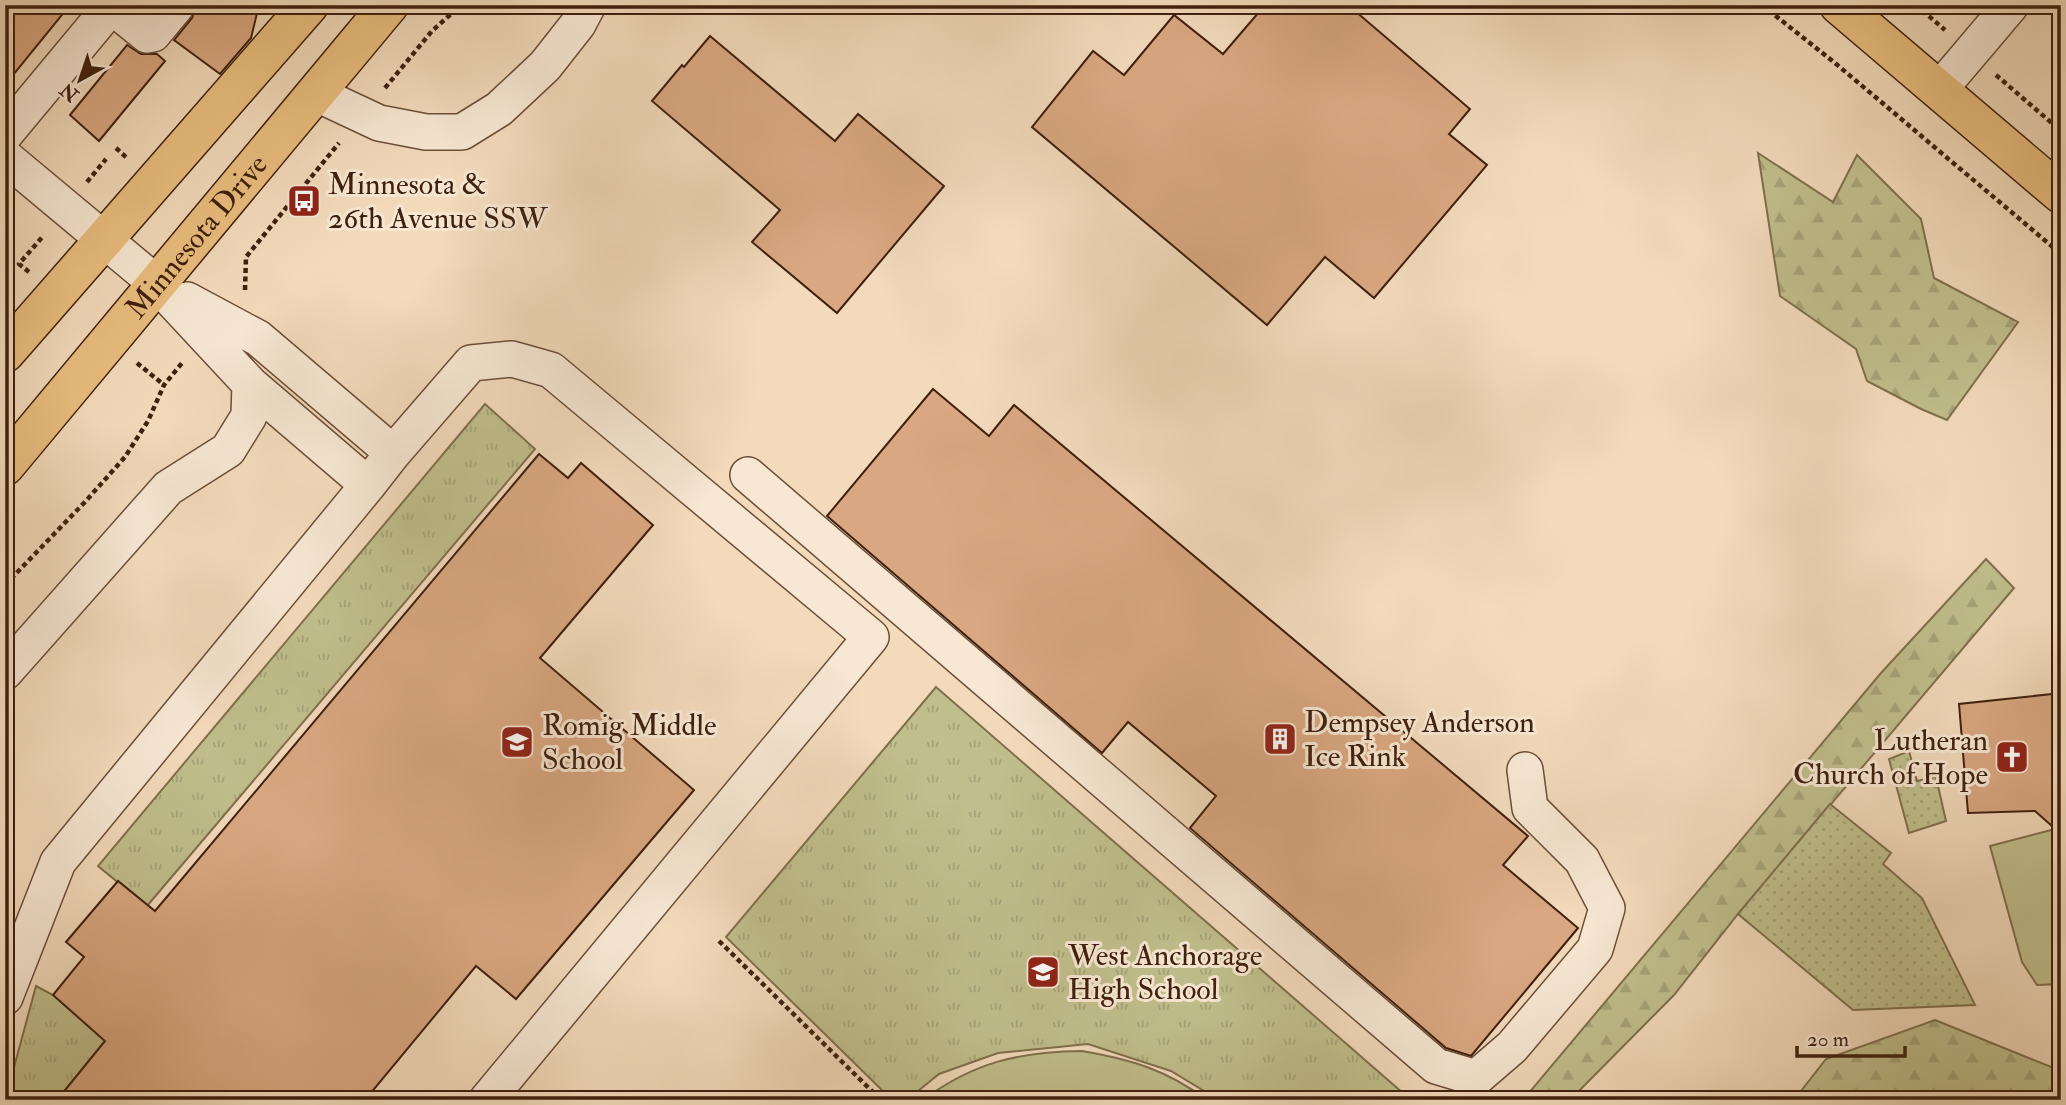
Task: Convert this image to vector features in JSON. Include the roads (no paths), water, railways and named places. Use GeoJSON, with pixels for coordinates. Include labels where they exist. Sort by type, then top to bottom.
{"type":"FeatureCollection","features":[{"type":"Feature","properties":{"kind":"main road"},"geometry":{"type":"LineString","coordinates":[[5,353],[309,5]]}},
{"type":"Feature","properties":{"kind":"main road","name":"Minnesota Drive"},"geometry":{"type":"LineString","coordinates":[[5,466],[389,5]]}},
{"type":"Feature","properties":{"kind":"main road"},"geometry":{"type":"LineString","coordinates":[[1839,5],[2061,194]]}},
{"type":"Feature","properties":{"kind":"street"},"geometry":{"type":"LineString","coordinates":[[5,134],[109,9],[115,9],[147,36],[153,34],[177,5]]}},
{"type":"Feature","properties":{"kind":"street"},"geometry":{"type":"LineString","coordinates":[[315,93],[379,123],[426,132],[463,132],[499,109],[545,66],[578,24],[588,5]]}},
{"type":"Feature","properties":{"kind":"street"},"geometry":{"type":"LineString","coordinates":[[1939,90],[2011,5]]}},
{"type":"Feature","properties":{"kind":"street"},"geometry":{"type":"LineString","coordinates":[[5,157],[156,283],[250,384],[368,485]]}},
{"type":"Feature","properties":{"kind":"street"},"geometry":{"type":"LineString","coordinates":[[156,283],[258,338],[393,453]]}},
{"type":"Feature","properties":{"kind":"street"},"geometry":{"type":"LineString","coordinates":[[5,997],[58,862],[393,453],[471,363],[512,359],[551,370],[871,637],[487,1100]]}},
{"type":"Feature","properties":{"kind":"street"},"geometry":{"type":"LineString","coordinates":[[5,672],[169,488],[229,450],[249,416],[250,384]]}},
{"type":"Feature","properties":{"kind":"street"},"geometry":{"type":"LineString","coordinates":[[748,475],[1436,1066],[1476,1078],[1512,1047],[1595,949],[1607,908],[1582,860],[1530,808],[1525,770]]}},
{"type":"Feature","properties":{"kind":"place","name":"Minnesota & 26th Avenue SSW"},"geometry":{"type":"Point","coordinates":[304,201]}},
{"type":"Feature","properties":{"kind":"place","name":"Dempsey Anderson Ice Rink"},"geometry":{"type":"Point","coordinates":[1280,739]}},
{"type":"Feature","properties":{"kind":"place","name":"Romig Middle School"},"geometry":{"type":"Point","coordinates":[517,742]}},
{"type":"Feature","properties":{"kind":"place","name":"Lutheran Church of Hope"},"geometry":{"type":"Point","coordinates":[2012,757]}},
{"type":"Feature","properties":{"kind":"place","name":"West Anchorage High School"},"geometry":{"type":"Point","coordinates":[1043,972]}}]}
